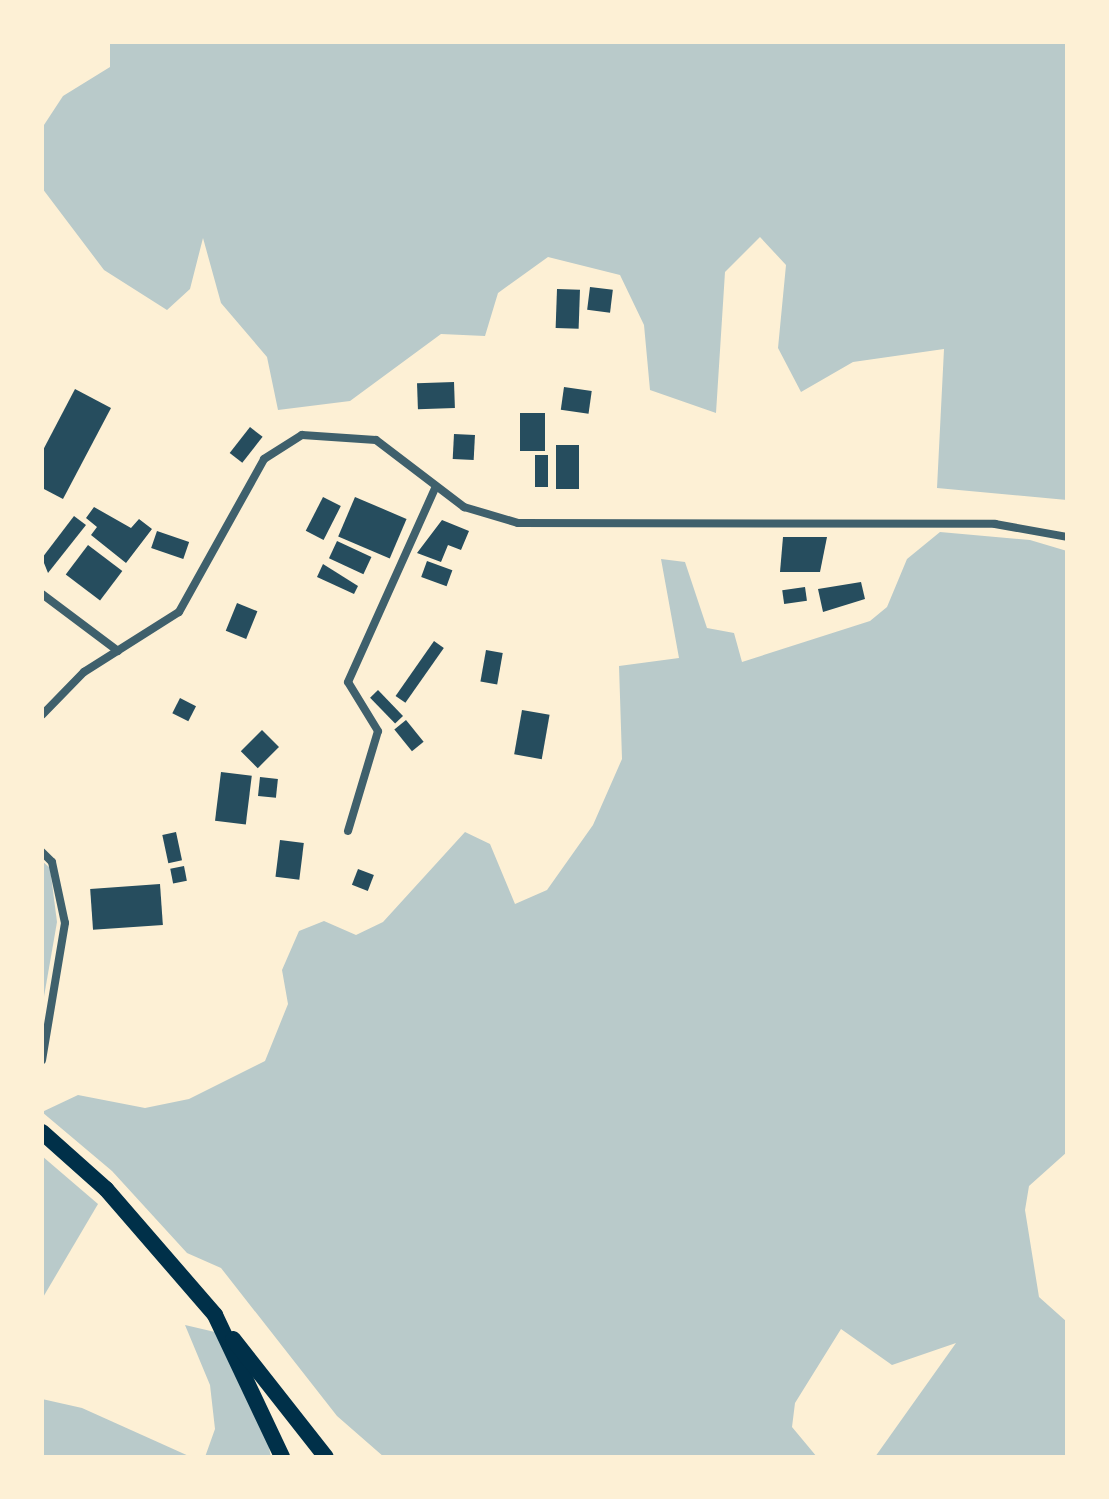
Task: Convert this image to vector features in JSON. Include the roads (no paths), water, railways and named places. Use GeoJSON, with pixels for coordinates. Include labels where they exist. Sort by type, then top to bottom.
{"type":"FeatureCollection","features":[{"type":"Feature","properties":{"kind":"main road"},"geometry":{"type":"LineString","coordinates":[[42,1132],[116,1199],[215,1315],[326,1457]]}},
{"type":"Feature","properties":{"kind":"main road"},"geometry":{"type":"LineString","coordinates":[[215,1315],[282,1457]]}},
{"type":"Feature","properties":{"kind":"street"},"geometry":{"type":"LineString","coordinates":[[42,715],[84,672],[179,612],[278,445],[302,435],[356,434],[376,440],[435,488],[483,516],[518,523],[995,524],[1067,537]]}},
{"type":"Feature","properties":{"kind":"street"},"geometry":{"type":"LineString","coordinates":[[348,831],[378,731],[348,682],[435,488]]}},
{"type":"Feature","properties":{"kind":"street"},"geometry":{"type":"LineString","coordinates":[[42,594],[118,651]]}},
{"type":"Feature","properties":{"kind":"street"},"geometry":{"type":"LineString","coordinates":[[42,852],[52,862],[65,923],[42,1060]]}}]}
